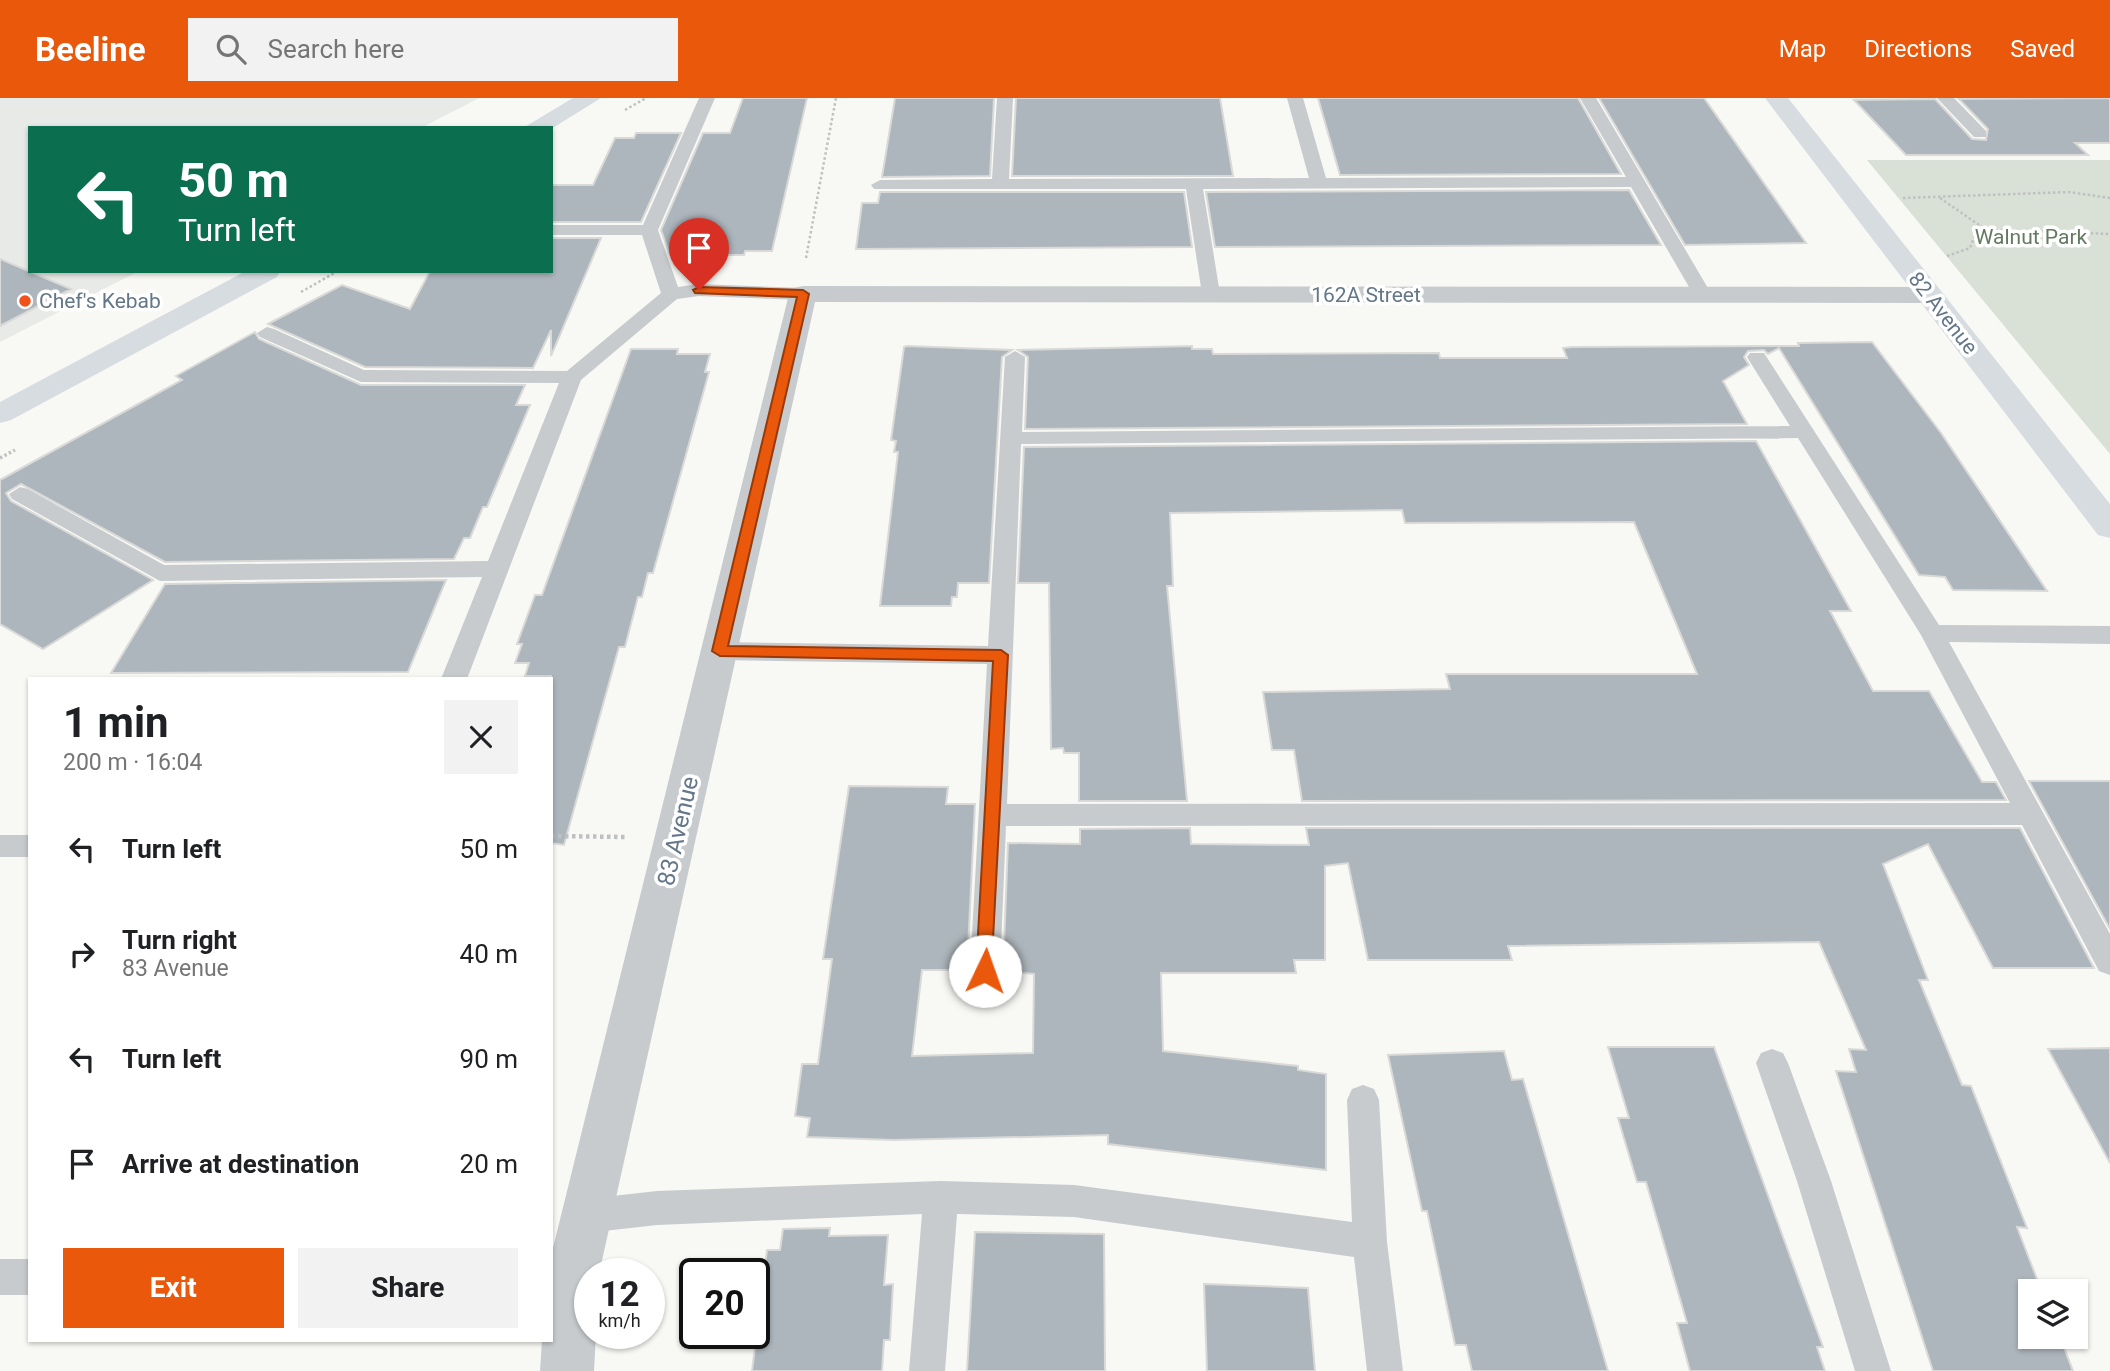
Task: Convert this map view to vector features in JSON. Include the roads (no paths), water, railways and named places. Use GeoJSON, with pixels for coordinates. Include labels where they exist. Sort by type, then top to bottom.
{"type":"FeatureCollection","features":[{"type":"Feature","properties":{"kind":"street"},"geometry":{"type":"LineString","coordinates":[[539,126],[590,98]]}},
{"type":"Feature","properties":{"kind":"street","name":"82 Avenue"},"geometry":{"type":"LineString","coordinates":[[1776,98],[2110,527]]}},
{"type":"Feature","properties":{"kind":"street"},"geometry":{"type":"LineString","coordinates":[[0,414],[263,273]]}},
{"type":"Feature","properties":{"kind":"street","name":"162A Street"},"geometry":{"type":"LineString","coordinates":[[802,289],[1211,294],[1929,295]]}},
{"type":"Feature","properties":{"kind":"street","name":"83 Avenue"},"geometry":{"type":"LineString","coordinates":[[567,1371],[562,1273],[586,1216],[720,651],[802,289]]}},
{"type":"Feature","properties":{"kind":"lane"},"geometry":{"type":"LineString","coordinates":[[671,294],[649,230],[707,98]]}},
{"type":"Feature","properties":{"kind":"lane"},"geometry":{"type":"LineString","coordinates":[[1000,184],[1004,98]]}},
{"type":"Feature","properties":{"kind":"lane"},"geometry":{"type":"LineString","coordinates":[[1295,98],[1318,183]]}},
{"type":"Feature","properties":{"kind":"lane"},"geometry":{"type":"LineString","coordinates":[[1588,98],[1703,295]]}},
{"type":"Feature","properties":{"kind":"lane"},"geometry":{"type":"LineString","coordinates":[[1945,98],[1980,134]]}},
{"type":"Feature","properties":{"kind":"lane"},"geometry":{"type":"LineString","coordinates":[[880,185],[1637,182]]}},
{"type":"Feature","properties":{"kind":"lane"},"geometry":{"type":"LineString","coordinates":[[1194,184],[1211,294]]}},
{"type":"Feature","properties":{"kind":"lane"},"geometry":{"type":"LineString","coordinates":[[553,230],[649,230]]}},
{"type":"Feature","properties":{"kind":"lane"},"geometry":{"type":"LineString","coordinates":[[455,677],[572,377],[671,294],[699,290],[802,289]]}},
{"type":"Feature","properties":{"kind":"lane"},"geometry":{"type":"LineString","coordinates":[[654,308],[802,289]]}},
{"type":"Feature","properties":{"kind":"lane"},"geometry":{"type":"LineString","coordinates":[[267,334],[361,376],[572,377]]}},
{"type":"Feature","properties":{"kind":"lane"},"geometry":{"type":"LineString","coordinates":[[985,971],[1016,357]]}},
{"type":"Feature","properties":{"kind":"lane"},"geometry":{"type":"LineString","coordinates":[[1757,357],[1932,633],[2110,962]]}},
{"type":"Feature","properties":{"kind":"lane"},"geometry":{"type":"LineString","coordinates":[[1011,438],[1805,432]]}},
{"type":"Feature","properties":{"kind":"lane"},"geometry":{"type":"LineString","coordinates":[[20,494],[160,573],[497,569]]}},
{"type":"Feature","properties":{"kind":"lane"},"geometry":{"type":"LineString","coordinates":[[1932,633],[2110,635]]}},
{"type":"Feature","properties":{"kind":"lane"},"geometry":{"type":"LineString","coordinates":[[720,651],[1001,655]]}},
{"type":"Feature","properties":{"kind":"lane"},"geometry":{"type":"LineString","coordinates":[[992,815],[2029,814]]}},
{"type":"Feature","properties":{"kind":"lane"},"geometry":{"type":"LineString","coordinates":[[0,846],[28,846]]}},
{"type":"Feature","properties":{"kind":"lane"},"geometry":{"type":"LineString","coordinates":[[1772,1063],[1814,1181],[1853,1314],[1873,1371]]}},
{"type":"Feature","properties":{"kind":"lane"},"geometry":{"type":"LineString","coordinates":[[1363,1100],[1370,1242],[1385,1371]]}},
{"type":"Feature","properties":{"kind":"lane"},"geometry":{"type":"LineString","coordinates":[[927,1371],[941,1197]]}},
{"type":"Feature","properties":{"kind":"lane"},"geometry":{"type":"LineString","coordinates":[[586,1216],[657,1208],[941,1197],[1074,1201],[1370,1242]]}},
{"type":"Feature","properties":{"kind":"lane"},"geometry":{"type":"LineString","coordinates":[[0,1278],[28,1277]]}},
{"type":"Feature","properties":{"kind":"place","name":"Chef's Kebab"},"geometry":{"type":"Point","coordinates":[25,301]}},
{"type":"Feature","properties":{"kind":"park label","name":"Walnut Park"},"geometry":{"type":"Point","coordinates":[2031,237]}}]}
